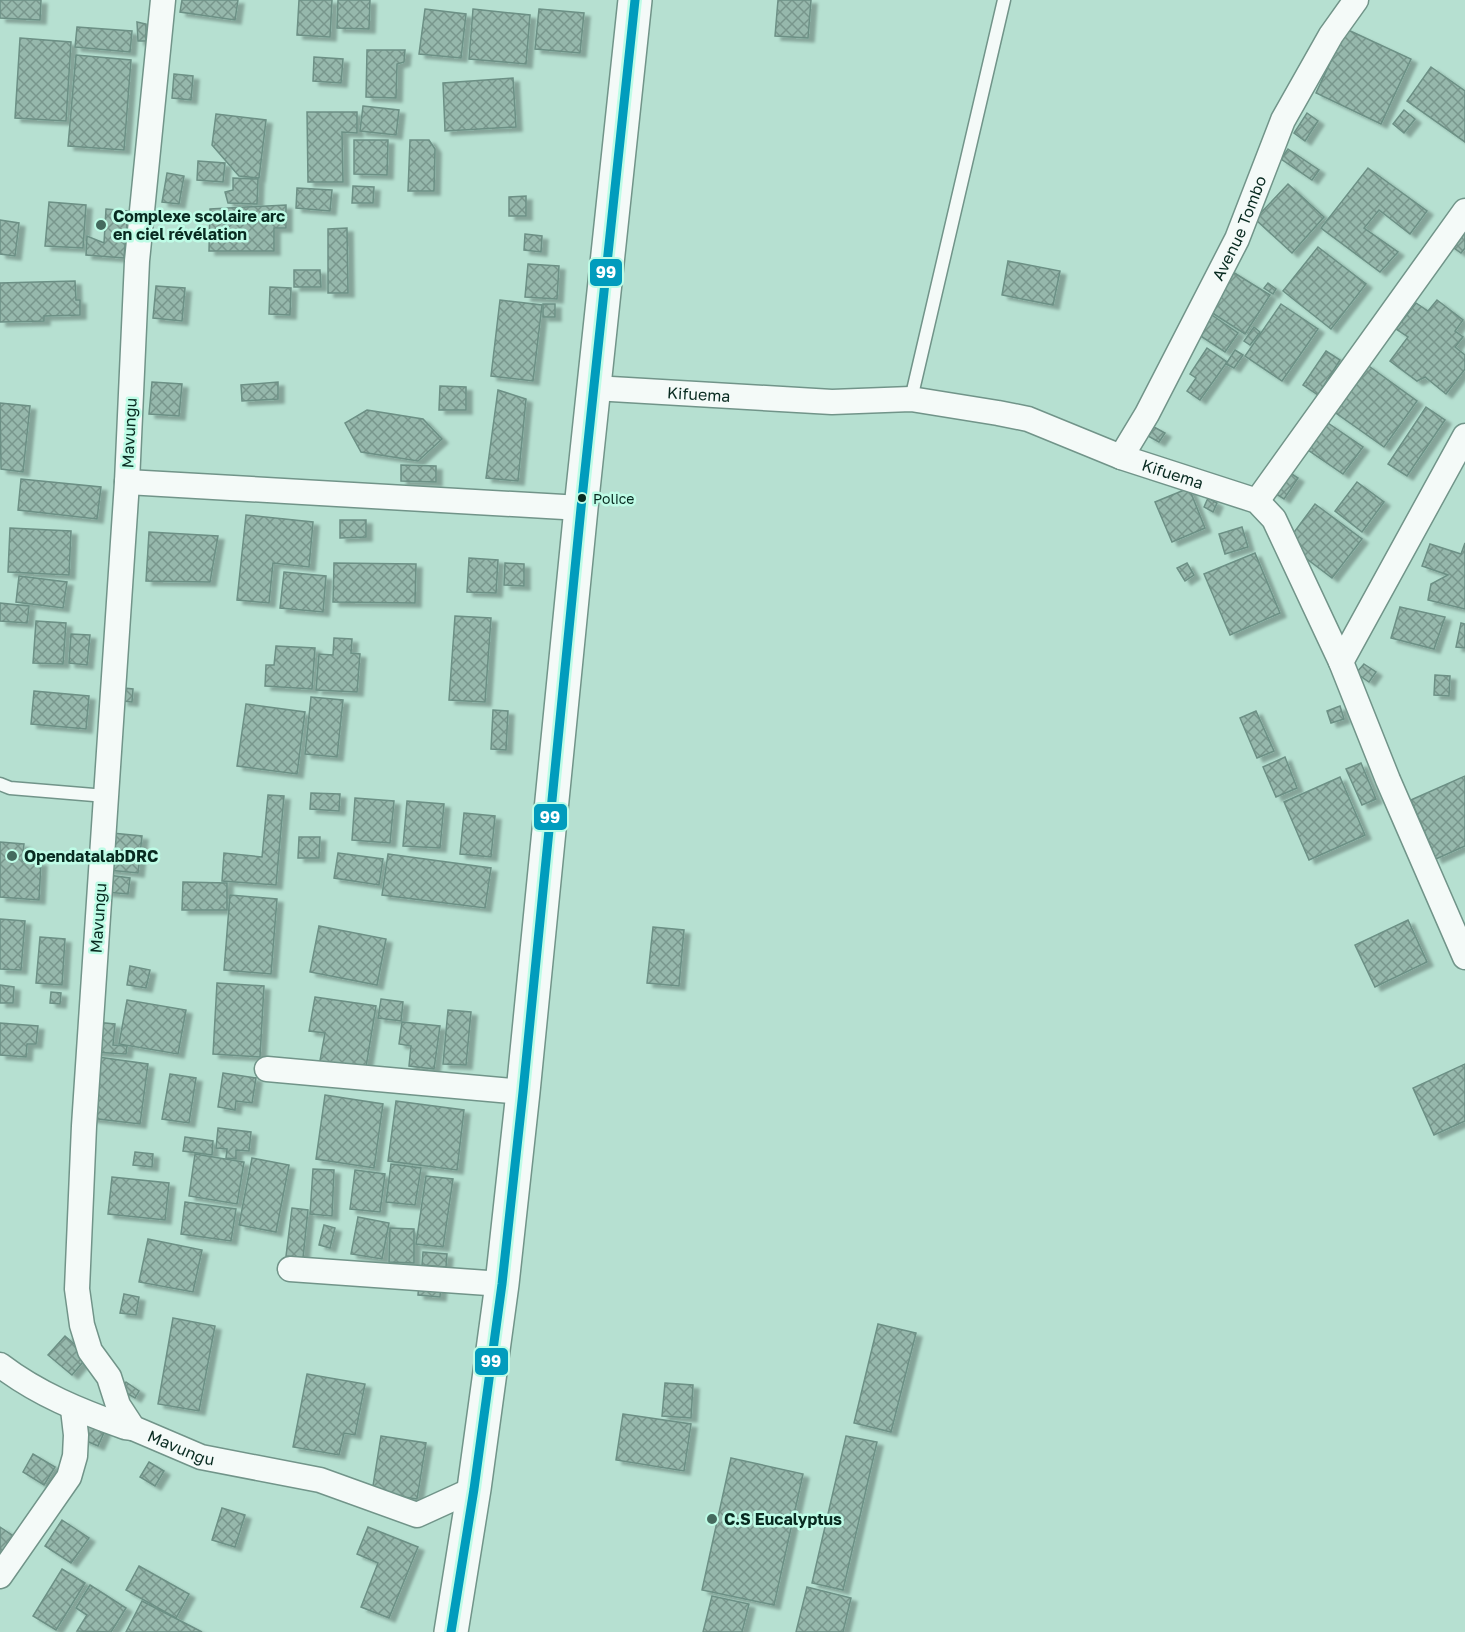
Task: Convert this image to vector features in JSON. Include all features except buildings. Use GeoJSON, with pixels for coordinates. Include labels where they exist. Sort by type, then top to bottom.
{"type":"FeatureCollection","features":[{"type":"Feature","properties":{"kind":"highway"},"geometry":{"type":"LineString","coordinates":[[451,1632],[474,1490],[502,1284],[524,1092],[581,508],[635,0]]}},
{"type":"Feature","properties":{"kind":"street","name":"Mavungu"},"geometry":{"type":"LineString","coordinates":[[164,0],[138,261],[127,482],[84,1126],[77,1289],[82,1325],[90,1351],[109,1377],[118,1405],[133,1428],[201,1457],[320,1480],[417,1515],[474,1490]]}},
{"type":"Feature","properties":{"kind":"street","name":"Avenue Tombo"},"geometry":{"type":"LineString","coordinates":[[1121,457],[1147,414],[1237,239],[1283,120],[1332,35],[1356,0]]}},
{"type":"Feature","properties":{"kind":"street"},"geometry":{"type":"LineString","coordinates":[[1465,211],[1257,501],[1274,519],[1341,662],[1388,780],[1465,957]]}},
{"type":"Feature","properties":{"kind":"street","name":"Kifuema"},"geometry":{"type":"LineString","coordinates":[[594,388],[832,402],[911,399],[1028,419],[1121,457],[1257,501]]}},
{"type":"Feature","properties":{"kind":"street"},"geometry":{"type":"LineString","coordinates":[[1341,662],[1465,436]]}},
{"type":"Feature","properties":{"kind":"street"},"geometry":{"type":"LineString","coordinates":[[127,482],[581,508]]}},
{"type":"Feature","properties":{"kind":"street"},"geometry":{"type":"LineString","coordinates":[[267,1069],[524,1092]]}},
{"type":"Feature","properties":{"kind":"street"},"geometry":{"type":"LineString","coordinates":[[290,1269],[502,1284]]}},
{"type":"Feature","properties":{"kind":"street"},"geometry":{"type":"LineString","coordinates":[[0,1365],[17,1378],[73,1408],[133,1428]]}},
{"type":"Feature","properties":{"kind":"street"},"geometry":{"type":"LineString","coordinates":[[0,1575],[69,1477],[75,1456],[73,1408]]}},
{"type":"Feature","properties":{"kind":"lane"},"geometry":{"type":"LineString","coordinates":[[911,399],[1004,0]]}},
{"type":"Feature","properties":{"kind":"lane"},"geometry":{"type":"LineString","coordinates":[[0,784],[10,788],[106,796]]}},
{"type":"Feature","properties":{"kind":"transit line","name":"99"},"geometry":{"type":"LineString","coordinates":[[451,1632],[474,1489],[502,1284],[635,0]]}},
{"type":"Feature","properties":{"kind":"place","name":"Complexe scolaire arc en ciel révélation"},"geometry":{"type":"Point","coordinates":[101,225]}},
{"type":"Feature","properties":{"kind":"place","name":"Police"},"geometry":{"type":"Point","coordinates":[582,498]}},
{"type":"Feature","properties":{"kind":"place","name":"OpendatalabDRC"},"geometry":{"type":"Point","coordinates":[12,856]}},
{"type":"Feature","properties":{"kind":"place","name":"C.S Eucalyptus"},"geometry":{"type":"Point","coordinates":[712,1519]}}]}
